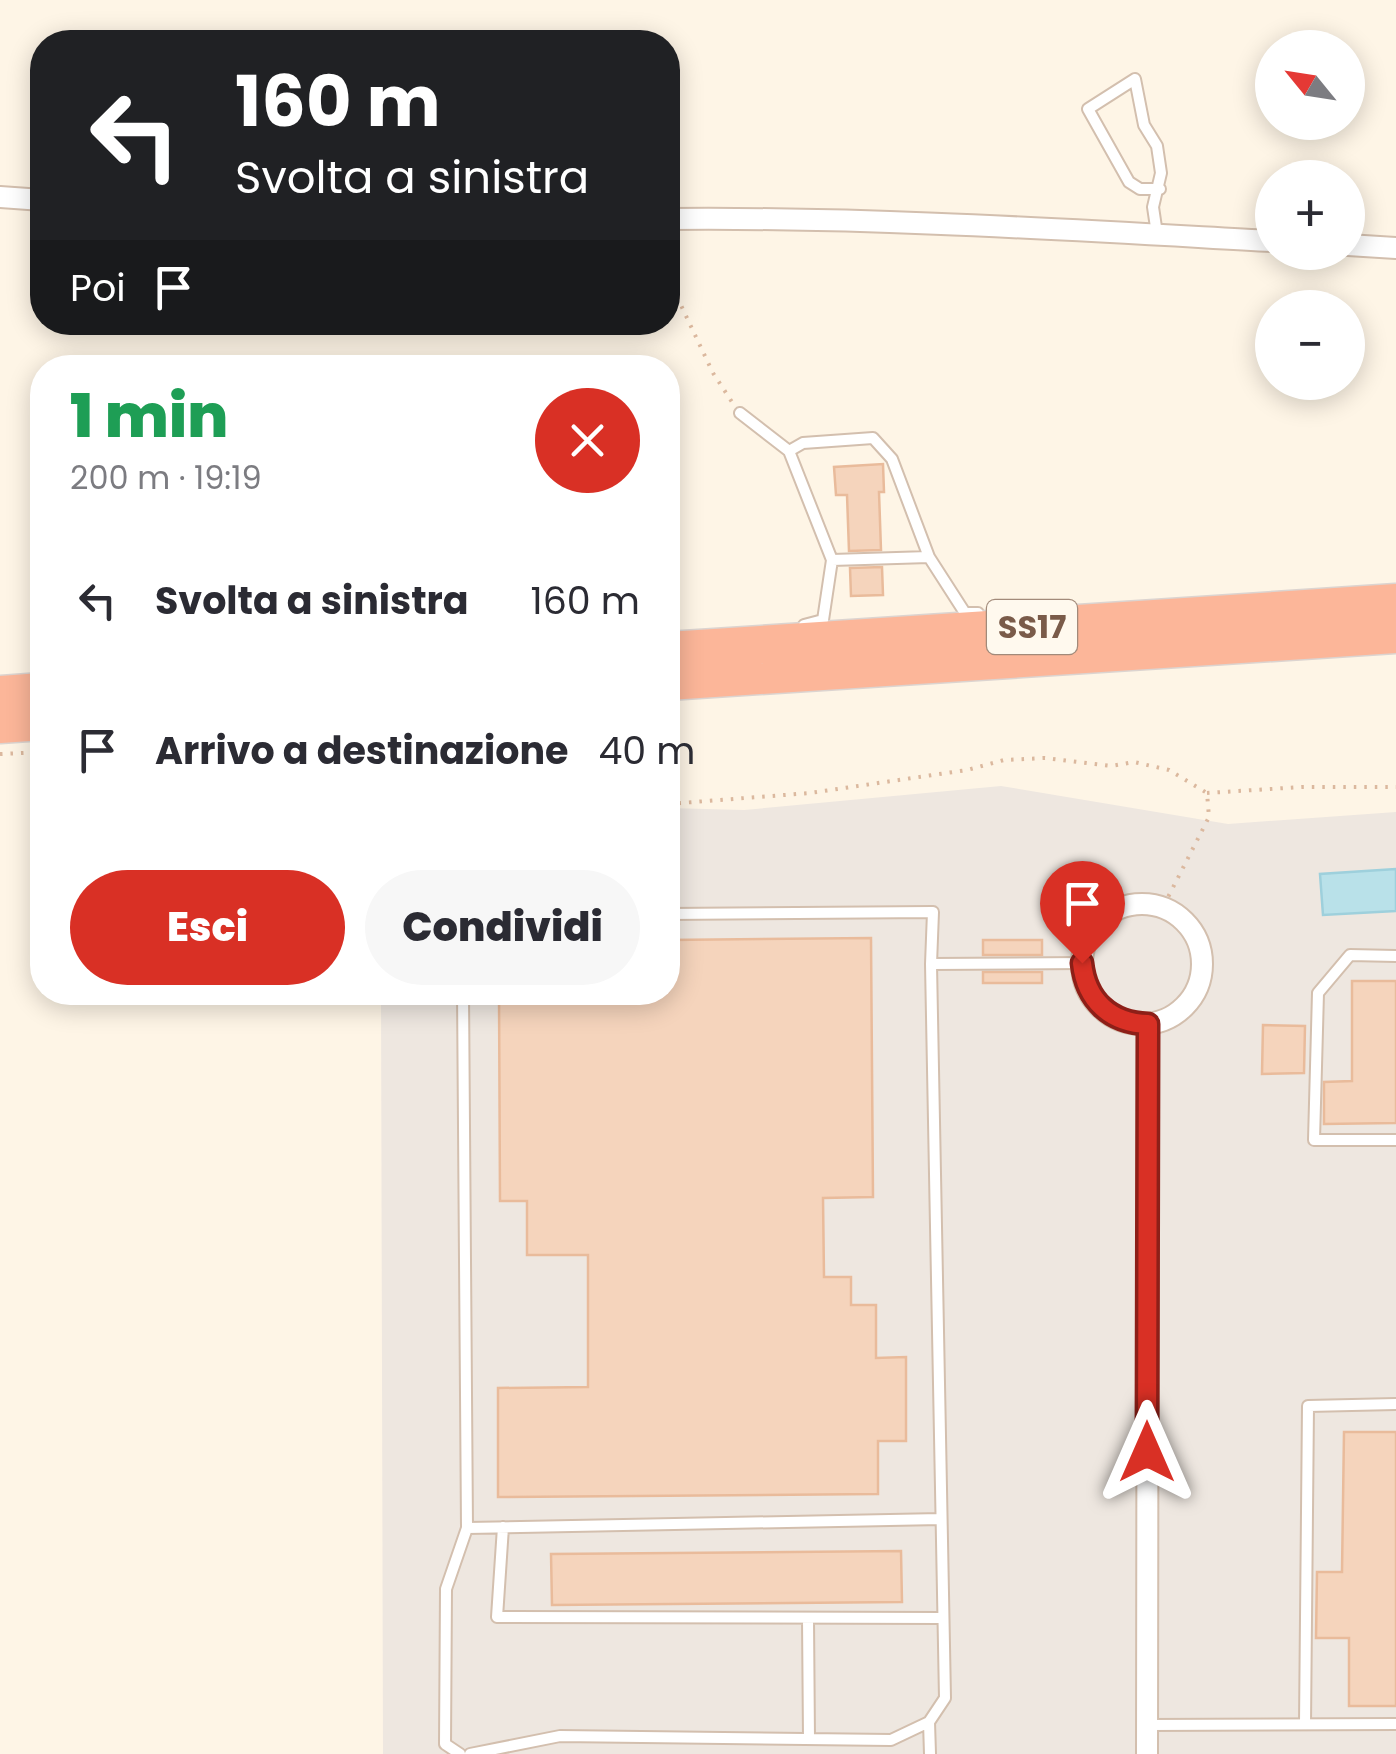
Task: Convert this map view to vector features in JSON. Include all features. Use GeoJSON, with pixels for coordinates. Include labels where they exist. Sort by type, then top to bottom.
{"type":"FeatureCollection","features":[{"type":"Feature","properties":{"kind":"highway","name":"SS17"},"geometry":{"type":"LineString","coordinates":[[680,650],[1396,603]]}},
{"type":"Feature","properties":{"kind":"highway","name":"SS17"},"geometry":{"type":"LineString","coordinates":[[680,679],[1396,634]]}},
{"type":"Feature","properties":{"kind":"highway"},"geometry":{"type":"LineString","coordinates":[[0,695],[30,693]]}},
{"type":"Feature","properties":{"kind":"highway"},"geometry":{"type":"LineString","coordinates":[[0,724],[30,722]]}},
{"type":"Feature","properties":{"kind":"street"},"geometry":{"type":"LineString","coordinates":[[0,197],[30,199]]}},
{"type":"Feature","properties":{"kind":"street"},"geometry":{"type":"LineString","coordinates":[[680,219],[750,218],[1255,239]]}},
{"type":"Feature","properties":{"kind":"street"},"geometry":{"type":"LineString","coordinates":[[1365,246],[1396,248]]}},
{"type":"Feature","properties":{"kind":"street"},"geometry":{"type":"LineString","coordinates":[[1135,904],[1162,908],[1191,929],[1202,962],[1200,980],[1192,997],[1165,1020],[1148,1024],[1120,1020],[1096,1003],[1089,991],[1082,963],[1090,936],[1108,914],[1135,904]]}},
{"type":"Feature","properties":{"kind":"street"},"geometry":{"type":"LineString","coordinates":[[1147,1754],[1148,1024]]}},
{"type":"Feature","properties":{"kind":"lane"},"geometry":{"type":"LineString","coordinates":[[1157,234],[1153,207],[1160,189],[1162,172],[1157,146],[1144,125],[1135,79],[1088,108],[1129,182],[1140,189],[1160,189]]}},
{"type":"Feature","properties":{"kind":"lane"},"geometry":{"type":"LineString","coordinates":[[740,413],[788,451],[832,560],[823,620],[790,628]]}},
{"type":"Feature","properties":{"kind":"lane"},"geometry":{"type":"LineString","coordinates":[[788,451],[803,443],[873,438],[892,459],[929,556],[965,613],[983,614]]}},
{"type":"Feature","properties":{"kind":"lane"},"geometry":{"type":"LineString","coordinates":[[832,560],[929,556]]}},
{"type":"Feature","properties":{"kind":"lane"},"geometry":{"type":"LineString","coordinates":[[1020,616],[1129,621]]}},
{"type":"Feature","properties":{"kind":"lane"},"geometry":{"type":"LineString","coordinates":[[705,649],[772,632]]}},
{"type":"Feature","properties":{"kind":"lane"},"geometry":{"type":"LineString","coordinates":[[470,1754],[560,1736],[890,1740],[929,1722],[945,1698],[933,912],[680,914]]}},
{"type":"Feature","properties":{"kind":"lane"},"geometry":{"type":"LineString","coordinates":[[1396,956],[1350,955],[1318,993],[1314,1140],[1396,1140]]}},
{"type":"Feature","properties":{"kind":"lane"},"geometry":{"type":"LineString","coordinates":[[931,964],[1082,963]]}},
{"type":"Feature","properties":{"kind":"lane"},"geometry":{"type":"LineString","coordinates":[[460,1754],[446,1744],[446,1588],[467,1528],[463,1005]]}},
{"type":"Feature","properties":{"kind":"lane"},"geometry":{"type":"LineString","coordinates":[[1305,1724],[1308,1406],[1396,1404]]}},
{"type":"Feature","properties":{"kind":"lane"},"geometry":{"type":"LineString","coordinates":[[467,1528],[942,1519]]}},
{"type":"Feature","properties":{"kind":"lane"},"geometry":{"type":"LineString","coordinates":[[503,1527],[497,1617],[944,1618]]}},
{"type":"Feature","properties":{"kind":"lane"},"geometry":{"type":"LineString","coordinates":[[808,1619],[809,1739]]}},
{"type":"Feature","properties":{"kind":"lane"},"geometry":{"type":"LineString","coordinates":[[929,1722],[930,1754]]}},
{"type":"Feature","properties":{"kind":"lane"},"geometry":{"type":"LineString","coordinates":[[1147,1725],[1396,1724]]}},
{"type":"Feature","properties":{"kind":"path"},"geometry":{"type":"LineString","coordinates":[[680,303],[713,373],[740,413]]}},
{"type":"Feature","properties":{"kind":"path"},"geometry":{"type":"LineString","coordinates":[[0,754],[30,753]]}},
{"type":"Feature","properties":{"kind":"path"},"geometry":{"type":"LineString","coordinates":[[680,803],[810,793],[968,770],[1004,760],[1045,758],[1112,766],[1134,762],[1169,770],[1207,793],[1396,787]]}},
{"type":"Feature","properties":{"kind":"path"},"geometry":{"type":"LineString","coordinates":[[1162,908],[1209,817],[1207,793]]}},
{"type":"Feature","properties":{"kind":"shaded area"},"geometry":{"type":"Polygon","coordinates":[[[1001,786],[1228,824],[1396,812],[1396,1754],[383,1754],[381,1005],[680,1005],[680,808],[744,810],[1001,786]]]}},
{"type":"Feature","properties":{"kind":"water"},"geometry":{"type":"Polygon","coordinates":[[[1396,869],[1396,911],[1323,915],[1320,874],[1396,869]]]}},
{"type":"Feature","properties":{"kind":"building"},"geometry":{"type":"Polygon","coordinates":[[[883,464],[884,492],[879,492],[881,550],[849,551],[847,495],[836,495],[834,467],[883,464]]]}},
{"type":"Feature","properties":{"kind":"building"},"geometry":{"type":"Polygon","coordinates":[[[882,567],[883,595],[851,596],[850,568],[882,567]]]}},
{"type":"Feature","properties":{"kind":"building"},"geometry":{"type":"Polygon","coordinates":[[[871,938],[873,1197],[823,1198],[824,1277],[851,1277],[851,1305],[876,1305],[876,1358],[906,1357],[906,1441],[878,1441],[878,1494],[498,1497],[498,1388],[588,1387],[588,1255],[527,1255],[527,1201],[500,1201],[499,1005],[680,1005],[680,940],[871,938]]]}},
{"type":"Feature","properties":{"kind":"building"},"geometry":{"type":"Polygon","coordinates":[[[983,940],[1042,940],[1042,955],[983,955],[983,940]]]}},
{"type":"Feature","properties":{"kind":"building"},"geometry":{"type":"Polygon","coordinates":[[[983,972],[1042,972],[1042,983],[983,983],[983,972]]]}},
{"type":"Feature","properties":{"kind":"building"},"geometry":{"type":"Polygon","coordinates":[[[1352,981],[1396,981],[1396,1123],[1324,1124],[1324,1082],[1352,1081],[1352,981]]]}},
{"type":"Feature","properties":{"kind":"building"},"geometry":{"type":"Polygon","coordinates":[[[1263,1025],[1305,1026],[1304,1073],[1262,1074],[1263,1025]]]}},
{"type":"Feature","properties":{"kind":"building"},"geometry":{"type":"Polygon","coordinates":[[[1344,1432],[1396,1432],[1396,1706],[1349,1706],[1349,1638],[1316,1638],[1317,1572],[1342,1572],[1344,1432]]]}},
{"type":"Feature","properties":{"kind":"building"},"geometry":{"type":"Polygon","coordinates":[[[901,1551],[902,1602],[552,1605],[551,1554],[901,1551]]]}},
{"type":"Feature","properties":{"kind":"route"},"geometry":{"type":"LineString","coordinates":[[1082,963],[1096,1003],[1120,1020],[1148,1024],[1147,1452]]}}]}
